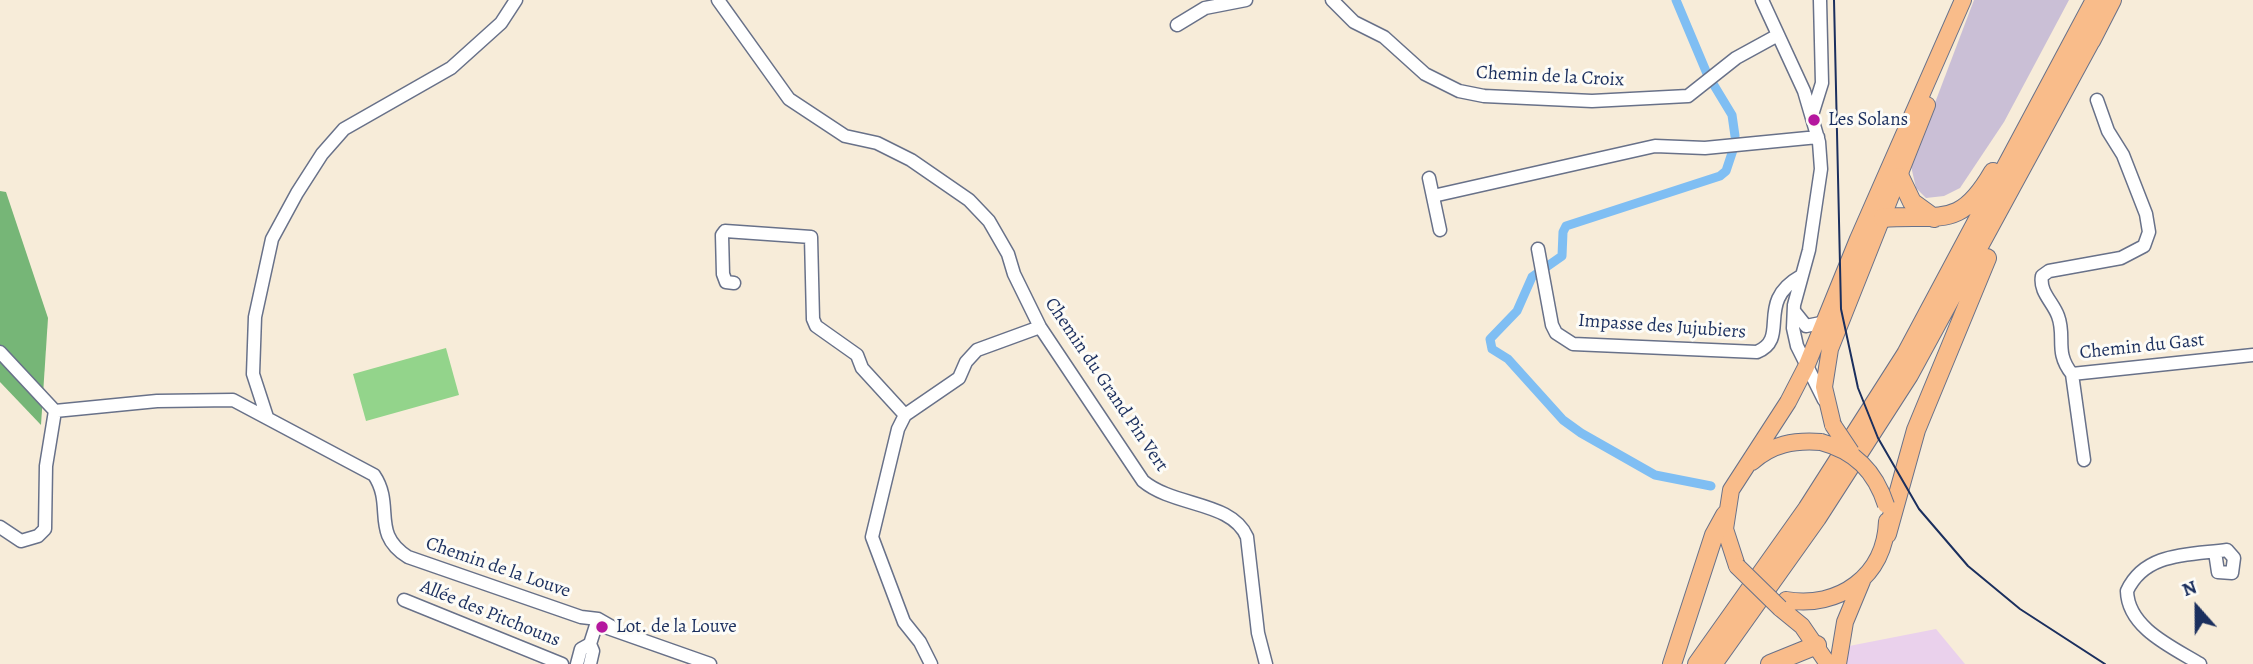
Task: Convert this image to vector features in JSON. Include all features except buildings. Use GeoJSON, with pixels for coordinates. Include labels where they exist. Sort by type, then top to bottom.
{"type":"FeatureCollection","features":[{"type":"Feature","properties":{"kind":"highway"},"geometry":{"type":"LineString","coordinates":[[1883,218],[1934,218],[1956,214],[1975,200],[2095,0]]}},
{"type":"Feature","properties":{"kind":"highway"},"geometry":{"type":"LineString","coordinates":[[1883,404],[2095,0]]}},
{"type":"Feature","properties":{"kind":"highway"},"geometry":{"type":"LineString","coordinates":[[1713,664],[1868,429],[1966,273],[2112,0]]}},
{"type":"Feature","properties":{"kind":"highway"},"geometry":{"type":"LineString","coordinates":[[1887,534],[1892,503],[1923,409],[1969,297],[2095,33]]}},
{"type":"Feature","properties":{"kind":"highway"},"geometry":{"type":"LineString","coordinates":[[1900,177],[1912,202],[1934,218]]}},
{"type":"Feature","properties":{"kind":"highway"},"geometry":{"type":"LineString","coordinates":[[1697,664],[1807,509],[1868,429]]}},
{"type":"Feature","properties":{"kind":"highway"},"geometry":{"type":"LineString","coordinates":[[1672,664],[1714,535],[1725,515]]}},
{"type":"Feature","properties":{"kind":"highway"},"geometry":{"type":"LineString","coordinates":[[1771,664],[1817,645]]}},
{"type":"Feature","properties":{"kind":"highway"},"geometry":{"type":"LineString","coordinates":[[1771,664],[1792,661],[1808,664]]}},
{"type":"Feature","properties":{"kind":"main road"},"geometry":{"type":"LineString","coordinates":[[1892,503],[1873,475],[1852,454],[1833,425],[1826,404],[1826,371],[1830,349],[1838,335],[1900,177],[1963,0]]}},
{"type":"Feature","properties":{"kind":"main road"},"geometry":{"type":"LineString","coordinates":[[1828,664],[1817,645],[1783,604],[1762,590],[1737,566],[1727,543],[1725,515],[1731,490],[1806,367],[1963,0]]}},
{"type":"Feature","properties":{"kind":"main road"},"geometry":{"type":"LineString","coordinates":[[1849,266],[1873,222],[1883,218]]}},
{"type":"Feature","properties":{"kind":"main road"},"geometry":{"type":"LineString","coordinates":[[1745,468],[1761,454],[1779,445],[1799,441],[1821,442],[1852,454]]}},
{"type":"Feature","properties":{"kind":"main road"},"geometry":{"type":"LineString","coordinates":[[1838,664],[1845,622],[1862,581],[1878,559],[1887,534]]}},
{"type":"Feature","properties":{"kind":"main road"},"geometry":{"type":"LineString","coordinates":[[1783,604],[1824,601],[1844,594],[1862,581]]}},
{"type":"Feature","properties":{"kind":"main road"},"geometry":{"type":"LineString","coordinates":[[1817,645],[1845,622]]}},
{"type":"Feature","properties":{"kind":"street"},"geometry":{"type":"LineString","coordinates":[[267,417],[253,374],[255,317],[272,239],[297,193],[323,154],[344,129],[400,100],[452,68],[501,23],[516,0]]}},
{"type":"Feature","properties":{"kind":"street","name":"Chemin du Grand Pin Vert"},"geometry":{"type":"LineString","coordinates":[[718,0],[789,99],[845,136],[877,143],[911,160],[969,200],[989,221],[1008,254],[1014,274],[1041,327],[1143,481],[1153,489],[1186,503],[1227,513],[1242,526],[1247,537],[1258,633],[1266,664]]}},
{"type":"Feature","properties":{"kind":"street"},"geometry":{"type":"LineString","coordinates":[[1177,24],[1205,8],[1246,0]]}},
{"type":"Feature","properties":{"kind":"street","name":"Chemin de la Croix"},"geometry":{"type":"LineString","coordinates":[[1332,0],[1354,22],[1384,37],[1425,74],[1459,91],[1484,96],[1592,101],[1688,96],[1736,58],[1778,35]]}},
{"type":"Feature","properties":{"kind":"street"},"geometry":{"type":"LineString","coordinates":[[1762,0],[1804,91],[1818,137],[1819,182],[1793,328],[1806,367],[1826,404]]}},
{"type":"Feature","properties":{"kind":"street"},"geometry":{"type":"LineString","coordinates":[[1812,115],[1821,92],[1820,0]]}},
{"type":"Feature","properties":{"kind":"street"},"geometry":{"type":"LineString","coordinates":[[1804,91],[1817,80],[1821,70]]}},
{"type":"Feature","properties":{"kind":"street","name":"Chemin du Gast"},"geometry":{"type":"LineString","coordinates":[[2097,100],[2108,131],[2127,167],[2146,214],[2149,232],[2144,246],[2130,254],[2049,271],[2042,276],[2041,286],[2059,318],[2059,350],[2072,374],[2253,355]]}},
{"type":"Feature","properties":{"kind":"street"},"geometry":{"type":"LineString","coordinates":[[1433,196],[1655,146],[1705,148],[1818,137]]}},
{"type":"Feature","properties":{"kind":"street"},"geometry":{"type":"LineString","coordinates":[[1798,139],[1819,152]]}},
{"type":"Feature","properties":{"kind":"street"},"geometry":{"type":"LineString","coordinates":[[1429,178],[1440,230]]}},
{"type":"Feature","properties":{"kind":"street"},"geometry":{"type":"LineString","coordinates":[[734,283],[726,282],[723,274],[722,235],[725,231],[811,237],[813,319],[816,326],[857,355],[862,368],[905,415]]}},
{"type":"Feature","properties":{"kind":"street","name":"Impasse des Jujubiers"},"geometry":{"type":"LineString","coordinates":[[1538,249],[1552,325],[1556,333],[1573,344],[1748,353],[1768,346],[1773,340],[1777,299],[1787,284],[1801,276]]}},
{"type":"Feature","properties":{"kind":"street"},"geometry":{"type":"LineString","coordinates":[[1794,311],[1806,326],[1829,316]]}},
{"type":"Feature","properties":{"kind":"street"},"geometry":{"type":"LineString","coordinates":[[931,664],[895,601],[872,537],[898,429],[905,415],[960,378],[966,362],[977,350],[1041,327]]}},
{"type":"Feature","properties":{"kind":"street"},"geometry":{"type":"LineString","coordinates":[[0,352],[55,411]]}},
{"type":"Feature","properties":{"kind":"street"},"geometry":{"type":"LineString","coordinates":[[2072,374],[2084,460]]}},
{"type":"Feature","properties":{"kind":"street"},"geometry":{"type":"LineString","coordinates":[[55,411],[217,398],[233,400],[267,417]]}},
{"type":"Feature","properties":{"kind":"street"},"geometry":{"type":"LineString","coordinates":[[0,527],[21,541],[38,536],[45,529],[46,466],[55,411]]}},
{"type":"Feature","properties":{"kind":"street","name":"Chemin de la Louve"},"geometry":{"type":"LineString","coordinates":[[267,417],[295,435],[374,475],[380,483],[384,504],[384,529],[396,550],[408,557],[612,627],[710,664]]}},
{"type":"Feature","properties":{"kind":"street"},"geometry":{"type":"LineString","coordinates":[[2200,664],[2143,626],[2130,606],[2127,592],[2142,569],[2156,562],[2170,557],[2215,552]]}},
{"type":"Feature","properties":{"kind":"street","name":"Allée des Pitchouns"},"geometry":{"type":"LineString","coordinates":[[404,600],[562,664]]}},
{"type":"Feature","properties":{"kind":"street"},"geometry":{"type":"LineString","coordinates":[[590,664],[593,652],[590,643],[597,622]]}},
{"type":"Feature","properties":{"kind":"street"},"geometry":{"type":"LineString","coordinates":[[577,664],[581,649],[590,643]]}},
{"type":"Feature","properties":{"kind":"shaded area"},"geometry":{"type":"Polygon","coordinates":[[[1974,0],[2069,0],[2004,122],[1960,188],[1944,196],[1926,198],[1916,188],[1911,166],[1974,0]]]}},
{"type":"Feature","properties":{"kind":"shaded area"},"geometry":{"type":"Polygon","coordinates":[[[1936,629],[1965,664],[1842,664],[1844,647],[1936,629]]]}},
{"type":"Feature","properties":{"kind":"green space"},"geometry":{"type":"Polygon","coordinates":[[[0,191],[6,192],[48,318],[41,425],[0,382],[0,191]]]}},
{"type":"Feature","properties":{"kind":"green space"},"geometry":{"type":"Polygon","coordinates":[[[446,348],[459,395],[366,421],[353,374],[446,348]]]}},
{"type":"Feature","properties":{"kind":"waterway"},"geometry":{"type":"LineString","coordinates":[[1676,0],[1708,76]]}},
{"type":"Feature","properties":{"kind":"waterway"},"geometry":{"type":"LineString","coordinates":[[1712,82],[1732,115],[1735,136]]}},
{"type":"Feature","properties":{"kind":"waterway"},"geometry":{"type":"LineString","coordinates":[[1711,486],[1655,475],[1581,433],[1563,420],[1508,359],[1492,349],[1490,339],[1517,311],[1532,277],[1562,256],[1563,232],[1566,226],[1720,176],[1726,171],[1733,150]]}},
{"type":"Feature","properties":{"kind":"tram line"},"geometry":{"type":"LineString","coordinates":[[1834,0],[1841,309],[1858,388],[1878,438],[1919,509],[1968,566],[2020,609],[2105,664]]}},
{"type":"Feature","properties":{"kind":"place","name":"Les Solans"},"geometry":{"type":"Point","coordinates":[1814,120]}},
{"type":"Feature","properties":{"kind":"place","name":"Lot. de la Louve"},"geometry":{"type":"Point","coordinates":[602,627]}}]}
